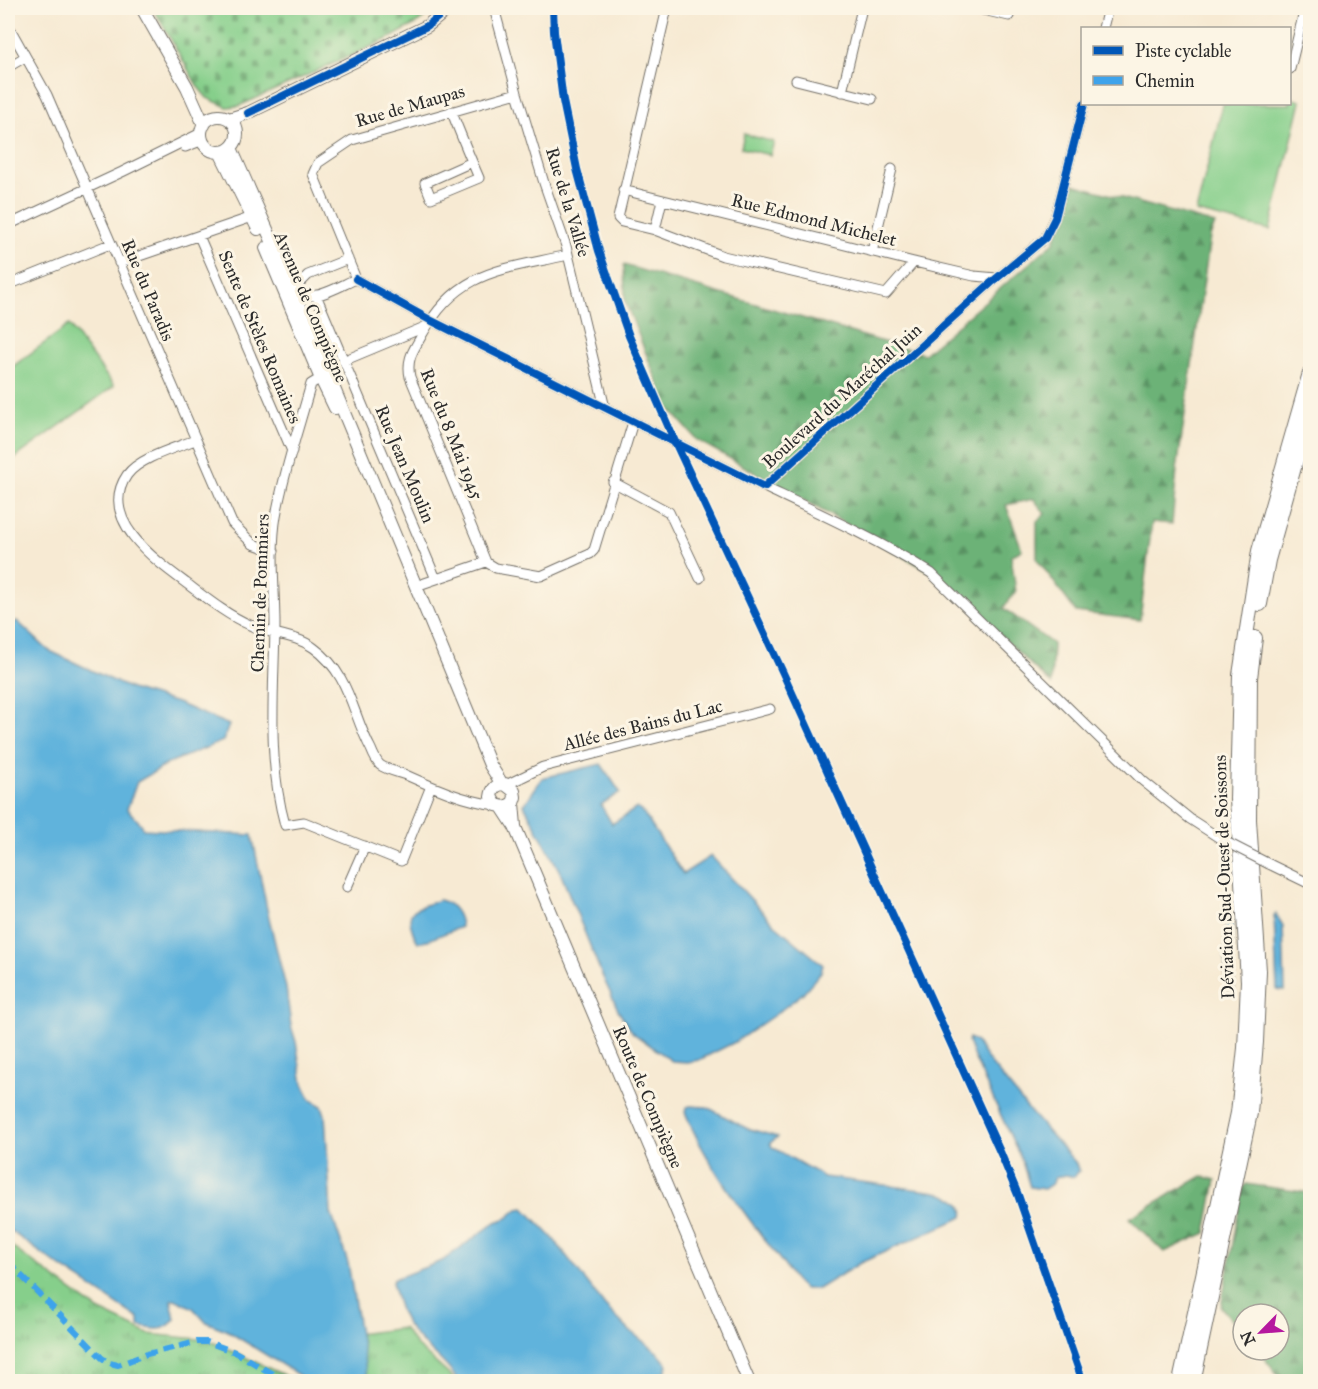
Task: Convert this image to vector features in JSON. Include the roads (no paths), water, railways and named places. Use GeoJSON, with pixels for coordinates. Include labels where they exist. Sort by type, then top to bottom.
{"type":"FeatureCollection","features":[{"type":"Feature","properties":{"kind":"highway","name":"Déviation Sud-Ouest de Soissons"},"geometry":{"type":"LineString","coordinates":[[1180,1382],[1238,1113],[1245,1048],[1248,981],[1237,799],[1240,675],[1259,551],[1311,373]]}},
{"type":"Feature","properties":{"kind":"highway","name":"Déviation Sud-Ouest de Soissons"},"geometry":{"type":"LineString","coordinates":[[1193,1382],[1250,1113],[1257,1042],[1258,971],[1249,820],[1250,678],[1268,560],[1311,410]]}},
{"type":"Feature","properties":{"kind":"main road"},"geometry":{"type":"LineString","coordinates":[[142,8],[187,87],[205,129],[210,149],[226,150],[237,137],[237,130],[248,113]]}},
{"type":"Feature","properties":{"kind":"main road"},"geometry":{"type":"LineString","coordinates":[[205,129],[218,116],[229,119],[248,113],[427,26],[449,8]]}},
{"type":"Feature","properties":{"kind":"main road"},"geometry":{"type":"LineString","coordinates":[[229,119],[237,130]]}},
{"type":"Feature","properties":{"kind":"main road","name":"Avenue de Compiègne"},"geometry":{"type":"LineString","coordinates":[[226,150],[370,476],[515,827]]}},
{"type":"Feature","properties":{"kind":"main road","name":"Avenue de Compiègne"},"geometry":{"type":"LineString","coordinates":[[281,272],[294,293],[298,313]]}},
{"type":"Feature","properties":{"kind":"main road","name":"Route de Compiègne"},"geometry":{"type":"LineString","coordinates":[[515,827],[749,1382]]}},
{"type":"Feature","properties":{"kind":"street","name":"Rue de la Vallée"},"geometry":{"type":"LineString","coordinates":[[494,8],[517,93],[568,255],[605,408]]}},
{"type":"Feature","properties":{"kind":"street"},"geometry":{"type":"LineString","coordinates":[[668,8],[618,218],[622,222],[655,230],[723,256],[886,294],[914,262]]}},
{"type":"Feature","properties":{"kind":"street"},"geometry":{"type":"LineString","coordinates":[[842,92],[862,8]]}},
{"type":"Feature","properties":{"kind":"street"},"geometry":{"type":"LineString","coordinates":[[974,8],[1009,16],[1011,8]]}},
{"type":"Feature","properties":{"kind":"street"},"geometry":{"type":"LineString","coordinates":[[1102,27],[1108,8]]}},
{"type":"Feature","properties":{"kind":"street"},"geometry":{"type":"LineString","coordinates":[[1291,65],[1305,8]]}},
{"type":"Feature","properties":{"kind":"street","name":"Rue du Paradis"},"geometry":{"type":"LineString","coordinates":[[8,25],[47,95],[232,523],[253,544],[274,551]]}},
{"type":"Feature","properties":{"kind":"street"},"geometry":{"type":"LineString","coordinates":[[8,67],[25,57]]}},
{"type":"Feature","properties":{"kind":"street"},"geometry":{"type":"LineString","coordinates":[[796,80],[872,99]]}},
{"type":"Feature","properties":{"kind":"street","name":"Rue de Maupas"},"geometry":{"type":"LineString","coordinates":[[356,279],[313,174],[318,163],[352,140],[517,93]]}},
{"type":"Feature","properties":{"kind":"street","name":"Boulevard du Maréchal Juin"},"geometry":{"type":"LineString","coordinates":[[356,279],[429,323],[764,487],[997,278],[1045,238],[1055,218],[1084,105]]}},
{"type":"Feature","properties":{"kind":"street"},"geometry":{"type":"LineString","coordinates":[[451,111],[479,178],[431,198],[425,183],[472,162]]}},
{"type":"Feature","properties":{"kind":"street"},"geometry":{"type":"LineString","coordinates":[[8,225],[149,159],[205,129]]}},
{"type":"Feature","properties":{"kind":"street"},"geometry":{"type":"LineString","coordinates":[[872,252],[891,169]]}},
{"type":"Feature","properties":{"kind":"street","name":"Rue Edmond Michelet"},"geometry":{"type":"LineString","coordinates":[[623,190],[914,262],[975,276],[997,278]]}},
{"type":"Feature","properties":{"kind":"street"},"geometry":{"type":"LineString","coordinates":[[655,230],[662,200]]}},
{"type":"Feature","properties":{"kind":"street"},"geometry":{"type":"LineString","coordinates":[[118,263],[257,216]]}},
{"type":"Feature","properties":{"kind":"street","name":"Sente de Stèles Romaines"},"geometry":{"type":"LineString","coordinates":[[199,236],[292,451]]}},
{"type":"Feature","properties":{"kind":"street"},"geometry":{"type":"LineString","coordinates":[[8,285],[110,244]]}},
{"type":"Feature","properties":{"kind":"street"},"geometry":{"type":"LineString","coordinates":[[343,361],[429,323],[456,291],[484,275],[568,255]]}},
{"type":"Feature","properties":{"kind":"street"},"geometry":{"type":"LineString","coordinates":[[281,272],[308,275],[348,260]]}},
{"type":"Feature","properties":{"kind":"street"},"geometry":{"type":"LineString","coordinates":[[308,275],[295,288],[294,293],[313,296]]}},
{"type":"Feature","properties":{"kind":"street"},"geometry":{"type":"LineString","coordinates":[[298,313],[313,296],[356,279]]}},
{"type":"Feature","properties":{"kind":"street","name":"Rue Jean Moulin"},"geometry":{"type":"LineString","coordinates":[[313,296],[436,579]]}},
{"type":"Feature","properties":{"kind":"street","name":"Rue du 8 Mai 1945"},"geometry":{"type":"LineString","coordinates":[[429,323],[408,362],[410,377],[486,562]]}},
{"type":"Feature","properties":{"kind":"street","name":"Chemin de Pommiers"},"geometry":{"type":"LineString","coordinates":[[324,376],[311,384],[276,517],[272,703],[274,750],[277,783],[285,825],[304,822],[365,846]]}},
{"type":"Feature","properties":{"kind":"street"},"geometry":{"type":"LineString","coordinates":[[416,586],[486,562],[496,568],[541,576],[590,554],[594,550],[633,422]]}},
{"type":"Feature","properties":{"kind":"street"},"geometry":{"type":"LineString","coordinates":[[195,440],[137,465],[122,484],[119,497],[120,509],[126,525],[144,551],[234,617],[253,627],[274,632],[313,647],[330,663],[344,682],[365,739],[380,765],[465,799],[473,800],[503,795]]}},
{"type":"Feature","properties":{"kind":"street"},"geometry":{"type":"LineString","coordinates":[[614,482],[669,512],[700,578]]}},
{"type":"Feature","properties":{"kind":"street"},"geometry":{"type":"LineString","coordinates":[[764,487],[845,525],[931,573],[1143,781],[1190,819],[1224,841],[1311,884]]}},
{"type":"Feature","properties":{"kind":"street","name":"Allée des Bains du Lac"},"geometry":{"type":"LineString","coordinates":[[503,795],[522,786],[527,777],[543,767],[770,709]]}},
{"type":"Feature","properties":{"kind":"street"},"geometry":{"type":"LineString","coordinates":[[348,887],[365,846],[401,861],[431,786]]}},
{"type":"Feature","properties":{"kind":"water"},"geometry":{"type":"Polygon","coordinates":[[[17,621],[48,650],[131,689],[177,703],[229,725],[223,741],[171,762],[137,782],[127,809],[143,829],[252,835],[286,988],[303,1084],[311,1100],[322,1106],[325,1115],[331,1213],[348,1263],[368,1381],[308,1381],[226,1330],[206,1322],[193,1308],[175,1299],[171,1300],[175,1319],[167,1326],[158,1329],[139,1326],[139,1319],[8,1229],[8,625],[17,621]]]}},
{"type":"Feature","properties":{"kind":"water"},"geometry":{"type":"Polygon","coordinates":[[[601,764],[620,792],[601,805],[612,824],[637,808],[644,814],[683,874],[711,856],[774,924],[823,965],[821,972],[802,994],[776,1014],[735,1042],[699,1060],[672,1061],[633,1033],[619,1012],[602,975],[560,872],[524,805],[542,778],[601,764]]]}},
{"type":"Feature","properties":{"kind":"water"},"geometry":{"type":"Polygon","coordinates":[[[439,900],[455,909],[461,927],[418,942],[412,931],[410,916],[421,906],[439,900]]]}},
{"type":"Feature","properties":{"kind":"water"},"geometry":{"type":"Polygon","coordinates":[[[1276,914],[1283,926],[1285,991],[1277,990],[1274,915],[1276,914]]]}},
{"type":"Feature","properties":{"kind":"water"},"geometry":{"type":"Polygon","coordinates":[[[1232,917],[1234,989],[1226,989],[1225,929],[1232,917]]]}},
{"type":"Feature","properties":{"kind":"water"},"geometry":{"type":"Polygon","coordinates":[[[969,1038],[976,1042],[1032,1114],[1075,1162],[1079,1171],[1074,1177],[1066,1175],[1055,1177],[1053,1183],[1044,1189],[1030,1187],[1022,1161],[973,1055],[968,1042],[969,1038]]]}},
{"type":"Feature","properties":{"kind":"water"},"geometry":{"type":"Polygon","coordinates":[[[690,1106],[707,1107],[746,1128],[778,1137],[770,1143],[772,1147],[824,1177],[936,1192],[959,1203],[963,1217],[860,1263],[818,1289],[805,1289],[792,1277],[741,1208],[704,1152],[685,1112],[690,1106]]]}},
{"type":"Feature","properties":{"kind":"water"},"geometry":{"type":"Polygon","coordinates":[[[524,1208],[552,1237],[605,1306],[630,1331],[657,1352],[668,1365],[665,1372],[654,1377],[650,1382],[458,1381],[447,1366],[420,1340],[405,1321],[400,1310],[392,1282],[394,1279],[442,1261],[496,1222],[524,1208]]]}}]}
